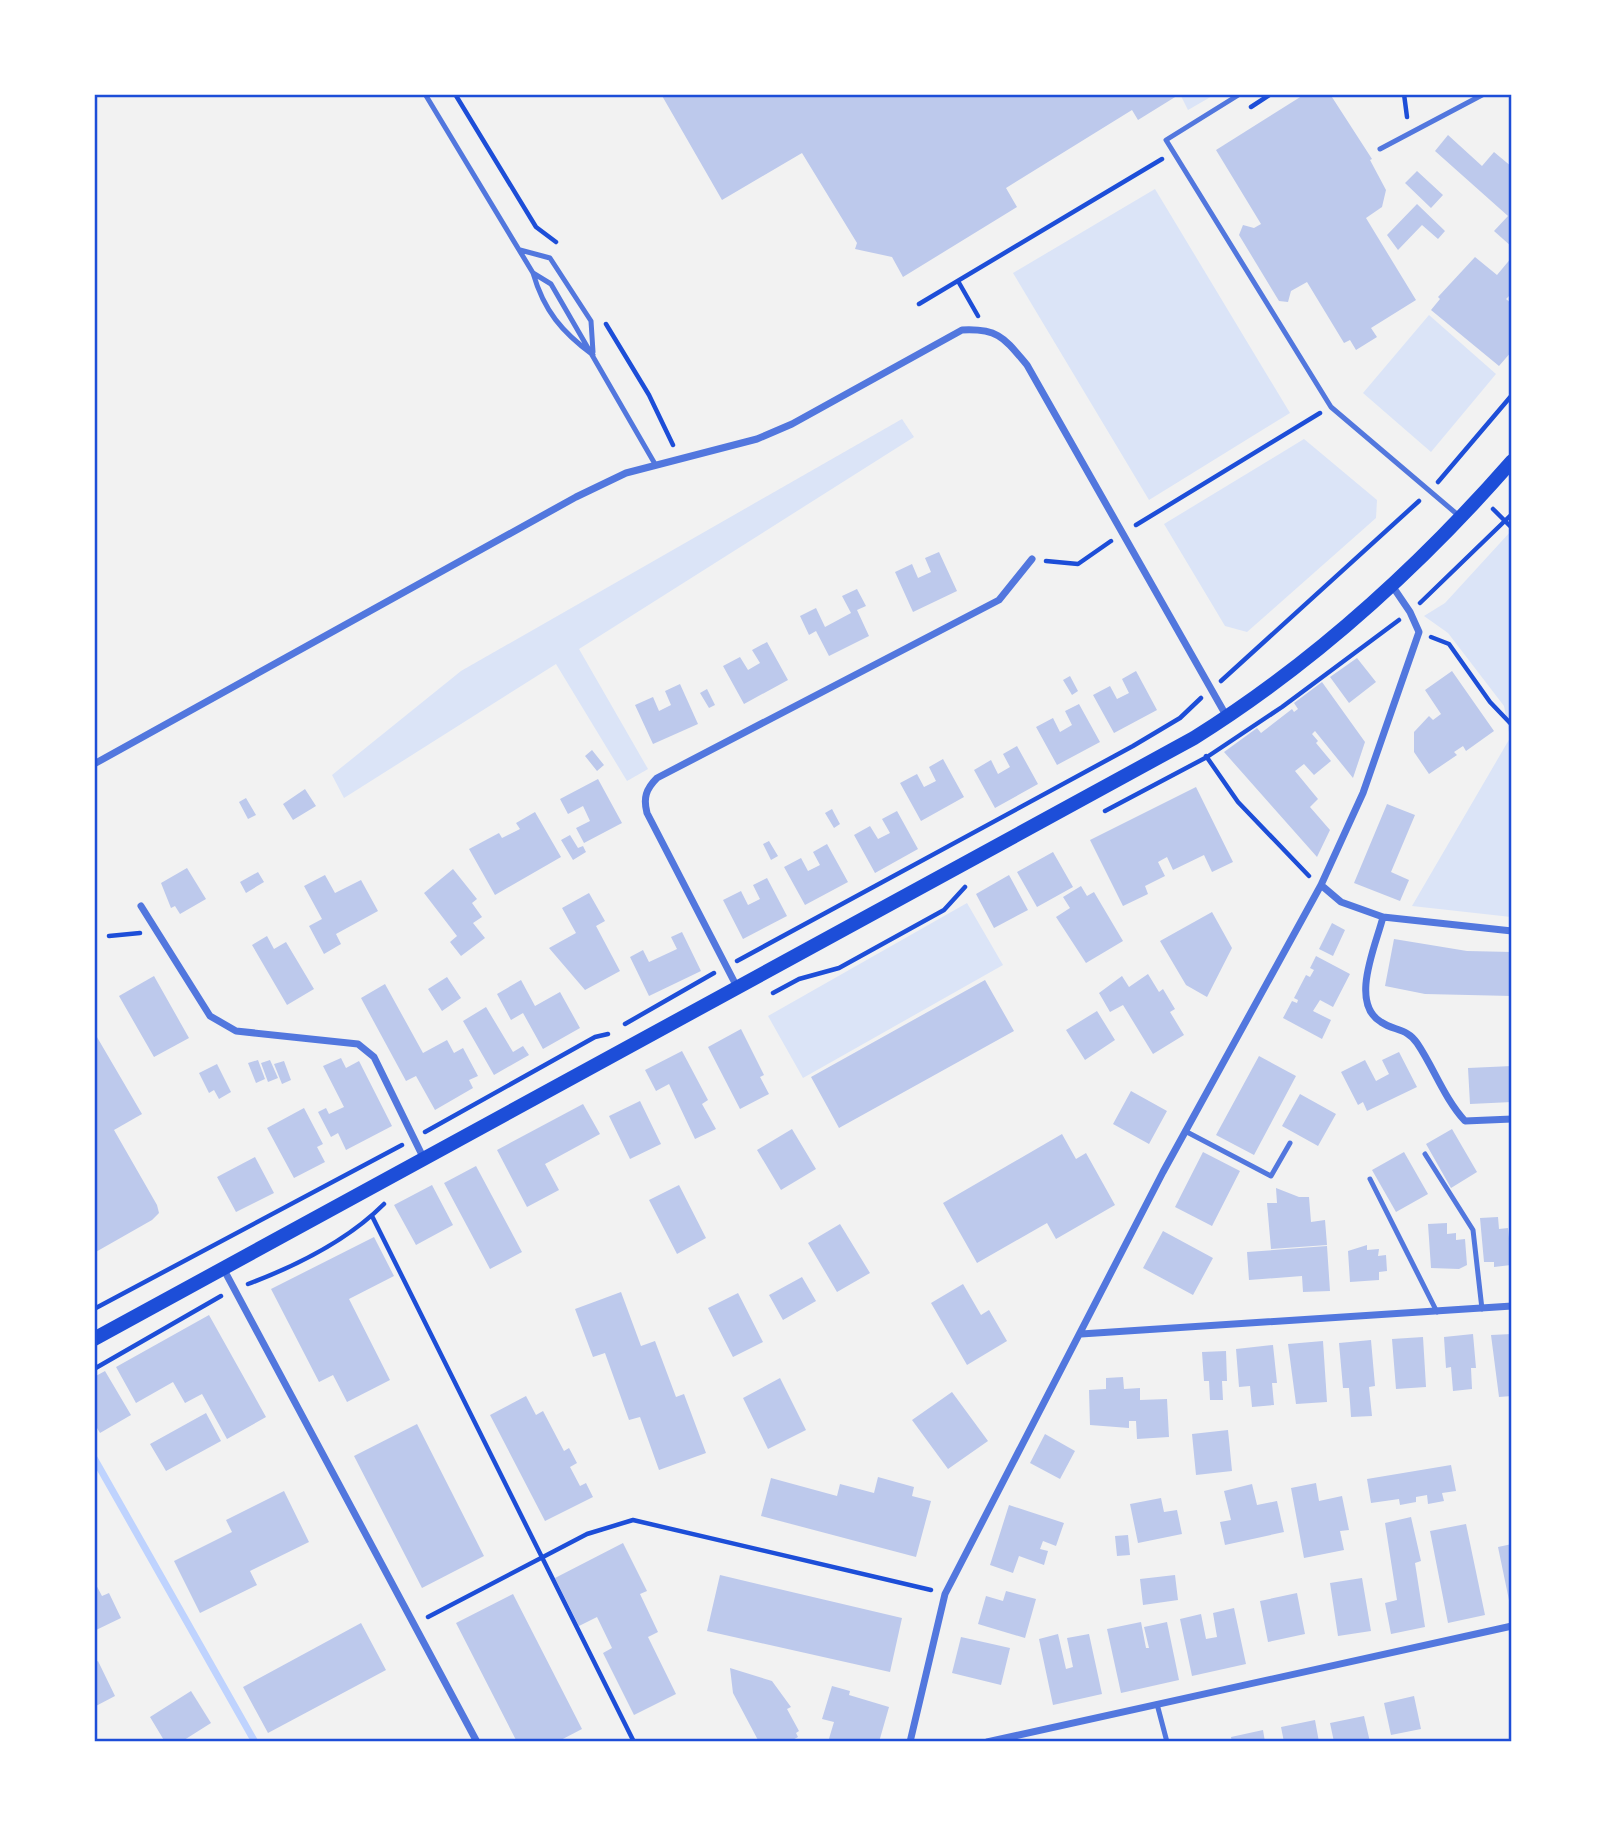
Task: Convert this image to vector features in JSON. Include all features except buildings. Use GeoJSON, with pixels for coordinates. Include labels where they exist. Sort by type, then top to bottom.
{"type":"FeatureCollection","features":[{"type":"Feature","properties":{"kind":"main road"},"geometry":{"type":"LineString","coordinates":[[94,1339],[1194,738],[1227,717],[1310,654],[1391,584],[1461,517],[1511,461]]}},
{"type":"Feature","properties":{"kind":"street"},"geometry":{"type":"LineString","coordinates":[[94,764],[576,497],[626,473],[757,439],[792,424],[962,330],[985,329],[1007,341],[1027,365],[1227,717]]}},
{"type":"Feature","properties":{"kind":"street"},"geometry":{"type":"LineString","coordinates":[[738,988],[647,813],[645,795],[649,786],[657,778],[999,600],[1032,559]]}},
{"type":"Feature","properties":{"kind":"street"},"geometry":{"type":"LineString","coordinates":[[910,1741],[945,1594],[1185,1131],[1321,885],[1363,793],[1419,632],[1410,612],[1391,584]]}},
{"type":"Feature","properties":{"kind":"street"},"geometry":{"type":"LineString","coordinates":[[1321,885],[1341,902],[1383,917],[1511,932]]}},
{"type":"Feature","properties":{"kind":"street"},"geometry":{"type":"LineString","coordinates":[[141,906],[210,1016],[221,1025],[236,1031],[358,1044],[374,1056],[424,1160]]}},
{"type":"Feature","properties":{"kind":"street"},"geometry":{"type":"LineString","coordinates":[[1383,917],[1365,992],[1367,1007],[1372,1016],[1383,1024],[1403,1029],[1415,1040],[1455,1110],[1465,1121],[1511,1119]]}},
{"type":"Feature","properties":{"kind":"street"},"geometry":{"type":"LineString","coordinates":[[223,1267],[477,1741]]}},
{"type":"Feature","properties":{"kind":"street"},"geometry":{"type":"LineString","coordinates":[[1081,1334],[1511,1306]]}},
{"type":"Feature","properties":{"kind":"street"},"geometry":{"type":"LineString","coordinates":[[988,1741],[1511,1626]]}},
{"type":"Feature","properties":{"kind":"lane"},"geometry":{"type":"LineString","coordinates":[[425,94],[533,273],[538,291],[565,335],[593,355]]}},
{"type":"Feature","properties":{"kind":"lane"},"geometry":{"type":"LineString","coordinates":[[1240,94],[1166,140],[1331,407],[1461,517]]}},
{"type":"Feature","properties":{"kind":"lane"},"geometry":{"type":"LineString","coordinates":[[1380,149],[1484,94]]}},
{"type":"Feature","properties":{"kind":"lane"},"geometry":{"type":"LineString","coordinates":[[519,249],[550,258],[591,321],[593,355]]}},
{"type":"Feature","properties":{"kind":"lane"},"geometry":{"type":"LineString","coordinates":[[533,273],[551,284],[655,464]]}},
{"type":"Feature","properties":{"kind":"lane"},"geometry":{"type":"LineString","coordinates":[[1185,1131],[1271,1176],[1290,1143]]}},
{"type":"Feature","properties":{"kind":"lane"},"geometry":{"type":"LineString","coordinates":[[1425,1154],[1473,1230],[1482,1309]]}},
{"type":"Feature","properties":{"kind":"lane"},"geometry":{"type":"LineString","coordinates":[[1370,1179],[1437,1312]]}},
{"type":"Feature","properties":{"kind":"lane"},"geometry":{"type":"LineString","coordinates":[[1157,1704],[1167,1741]]}},
{"type":"Feature","properties":{"kind":"path"},"geometry":{"type":"LineString","coordinates":[[1247,109],[1271,94]]}},
{"type":"Feature","properties":{"kind":"path"},"geometry":{"type":"LineString","coordinates":[[919,304],[1175,152]]}},
{"type":"Feature","properties":{"kind":"path"},"geometry":{"type":"LineString","coordinates":[[958,281],[985,329]]}},
{"type":"Feature","properties":{"kind":"path"},"geometry":{"type":"LineString","coordinates":[[94,1309],[415,1138],[1180,718],[1429,492],[1511,395]]}},
{"type":"Feature","properties":{"kind":"path"},"geometry":{"type":"LineString","coordinates":[[1032,559],[1078,564],[1123,532],[1331,407]]}},
{"type":"Feature","properties":{"kind":"path"},"geometry":{"type":"LineString","coordinates":[[1493,509],[1511,528]]}},
{"type":"Feature","properties":{"kind":"path"},"geometry":{"type":"LineString","coordinates":[[1419,632],[1448,644],[1490,702],[1511,725]]}},
{"type":"Feature","properties":{"kind":"path"},"geometry":{"type":"LineString","coordinates":[[1180,718],[1238,802],[1301,870],[1321,885]]}},
{"type":"Feature","properties":{"kind":"path"},"geometry":{"type":"LineString","coordinates":[[109,936],[155,932]]}},
{"type":"Feature","properties":{"kind":"path"},"geometry":{"type":"LineString","coordinates":[[360,1193],[540,1558],[634,1741]]}},
{"type":"Feature","properties":{"kind":"path"},"geometry":{"type":"LineString","coordinates":[[414,1624],[587,1534],[633,1520],[945,1594]]}},
{"type":"Feature","properties":{"kind":"shaded area"},"geometry":{"type":"Polygon","coordinates":[[[1180,94],[1214,94],[1214,95],[1188,110],[1180,94]]]}},
{"type":"Feature","properties":{"kind":"shaded area"},"geometry":{"type":"Polygon","coordinates":[[[1155,189],[1290,413],[1149,500],[1013,273],[1155,189]]]}},
{"type":"Feature","properties":{"kind":"shaded area"},"geometry":{"type":"Polygon","coordinates":[[[1429,315],[1496,374],[1431,452],[1363,393],[1429,315]]]}},
{"type":"Feature","properties":{"kind":"shaded area"},"geometry":{"type":"Polygon","coordinates":[[[902,419],[914,437],[579,649],[648,769],[627,781],[556,664],[344,798],[332,775],[461,671],[902,419]]]}},
{"type":"Feature","properties":{"kind":"shaded area"},"geometry":{"type":"Polygon","coordinates":[[[1304,439],[1377,500],[1376,518],[1247,632],[1225,626],[1164,524],[1304,439]]]}},
{"type":"Feature","properties":{"kind":"shaded area"},"geometry":{"type":"Polygon","coordinates":[[[1511,531],[1511,917],[1412,906],[1510,738],[1504,706],[1448,633],[1424,616],[1445,603],[1511,531]]]}},
{"type":"Feature","properties":{"kind":"shaded area"},"geometry":{"type":"Polygon","coordinates":[[[967,903],[1003,965],[803,1078],[768,1016],[967,903]]]}},
{"type":"Feature","properties":{"kind":"waterway"},"geometry":{"type":"LineString","coordinates":[[94,1458],[255,1742]]}}]}
